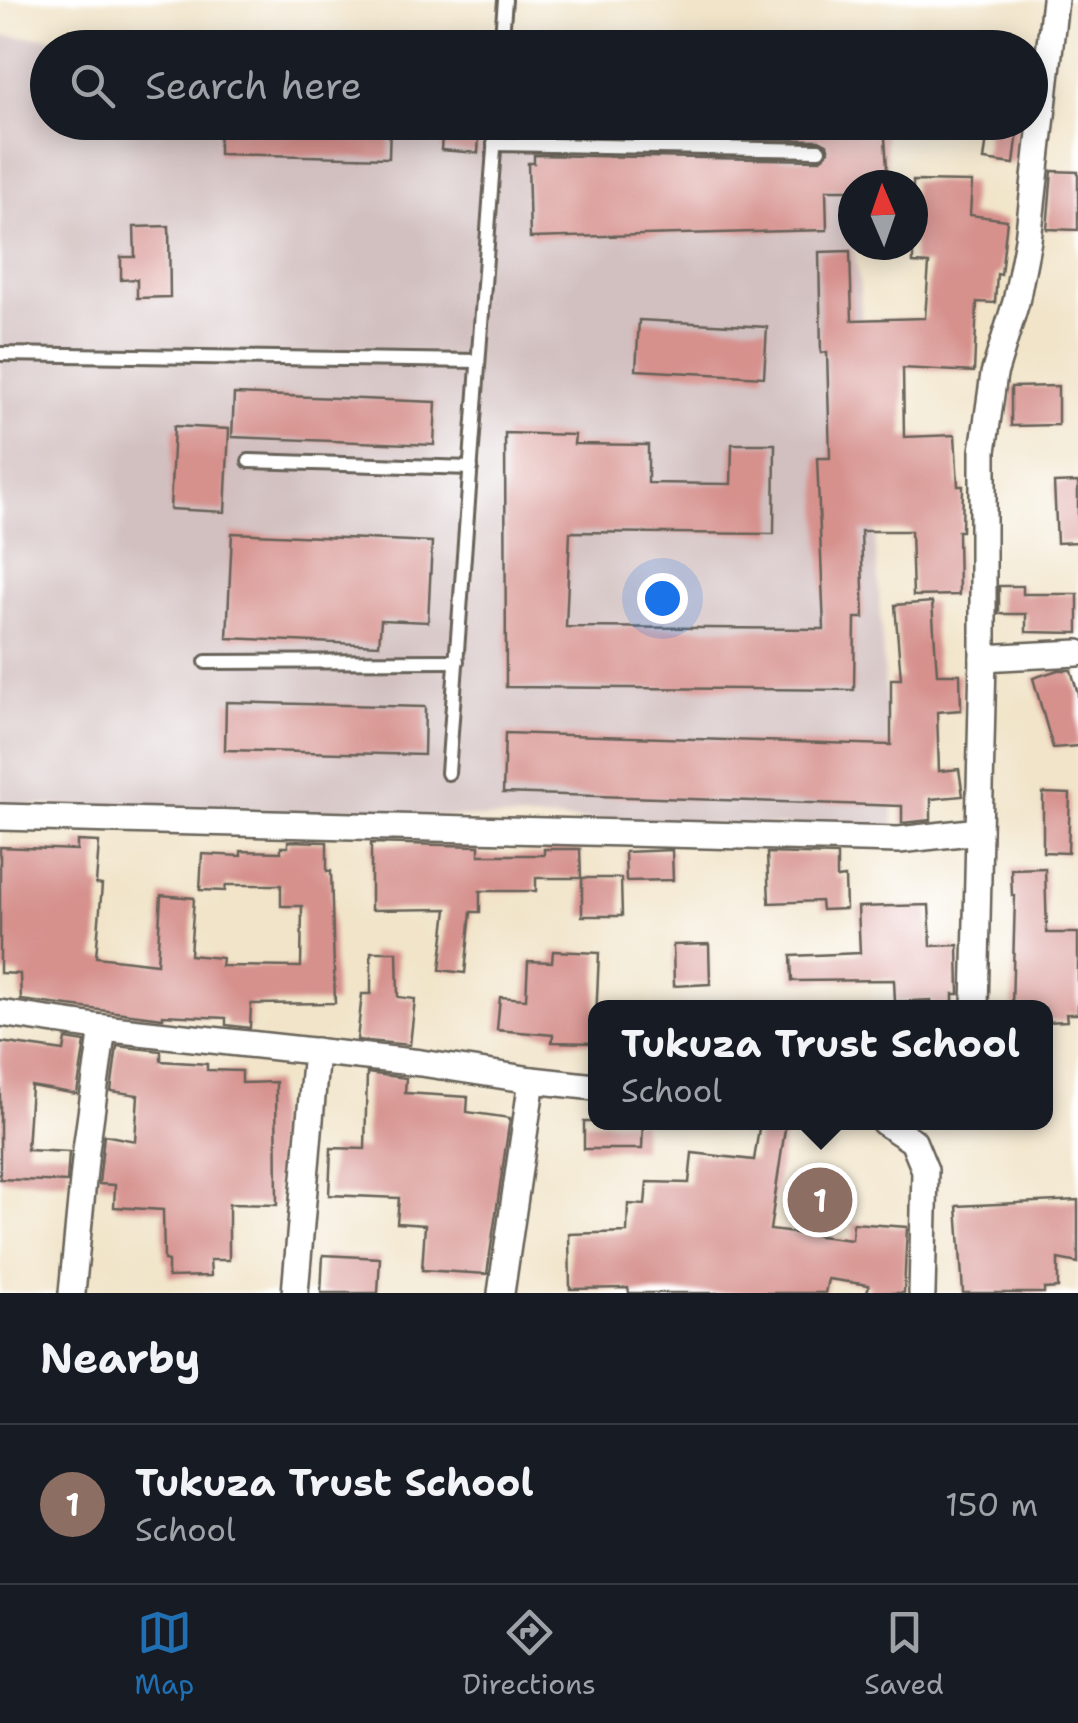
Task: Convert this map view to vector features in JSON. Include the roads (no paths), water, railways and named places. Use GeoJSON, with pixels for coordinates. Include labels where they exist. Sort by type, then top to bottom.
{"type":"FeatureCollection","features":[{"type":"Feature","properties":{"kind":"street"},"geometry":{"type":"LineString","coordinates":[[1048,62],[1055,0]]}},
{"type":"Feature","properties":{"kind":"street"},"geometry":{"type":"LineString","coordinates":[[975,1000],[983,451],[994,374],[1016,302],[1028,240],[1039,140]]}},
{"type":"Feature","properties":{"kind":"street"},"geometry":{"type":"LineString","coordinates":[[983,658],[1078,653]]}},
{"type":"Feature","properties":{"kind":"street"},"geometry":{"type":"LineString","coordinates":[[0,817],[862,840],[899,840],[979,830]]}},
{"type":"Feature","properties":{"kind":"street"},"geometry":{"type":"LineString","coordinates":[[0,1013],[588,1086]]}},
{"type":"Feature","properties":{"kind":"street"},"geometry":{"type":"LineString","coordinates":[[72,1293],[103,1028]]}},
{"type":"Feature","properties":{"kind":"street"},"geometry":{"type":"LineString","coordinates":[[295,1293],[316,1051]]}},
{"type":"Feature","properties":{"kind":"street"},"geometry":{"type":"LineString","coordinates":[[500,1293],[532,1080]]}},
{"type":"Feature","properties":{"kind":"street"},"geometry":{"type":"LineString","coordinates":[[897,1130],[913,1140],[925,1170],[922,1293]]}},
{"type":"Feature","properties":{"kind":"lane"},"geometry":{"type":"LineString","coordinates":[[502,30],[505,0]]}},
{"type":"Feature","properties":{"kind":"lane"},"geometry":{"type":"LineString","coordinates":[[448,773],[494,140]]}},
{"type":"Feature","properties":{"kind":"lane"},"geometry":{"type":"LineString","coordinates":[[494,144],[819,150]]}},
{"type":"Feature","properties":{"kind":"lane"},"geometry":{"type":"LineString","coordinates":[[0,354],[478,362]]}},
{"type":"Feature","properties":{"kind":"lane"},"geometry":{"type":"LineString","coordinates":[[249,461],[471,468]]}},
{"type":"Feature","properties":{"kind":"lane"},"geometry":{"type":"LineString","coordinates":[[206,662],[457,662]]}},
{"type":"Feature","properties":{"kind":"place","name":"Tukuza Trust School"},"geometry":{"type":"Point","coordinates":[820,1200]}}]}
